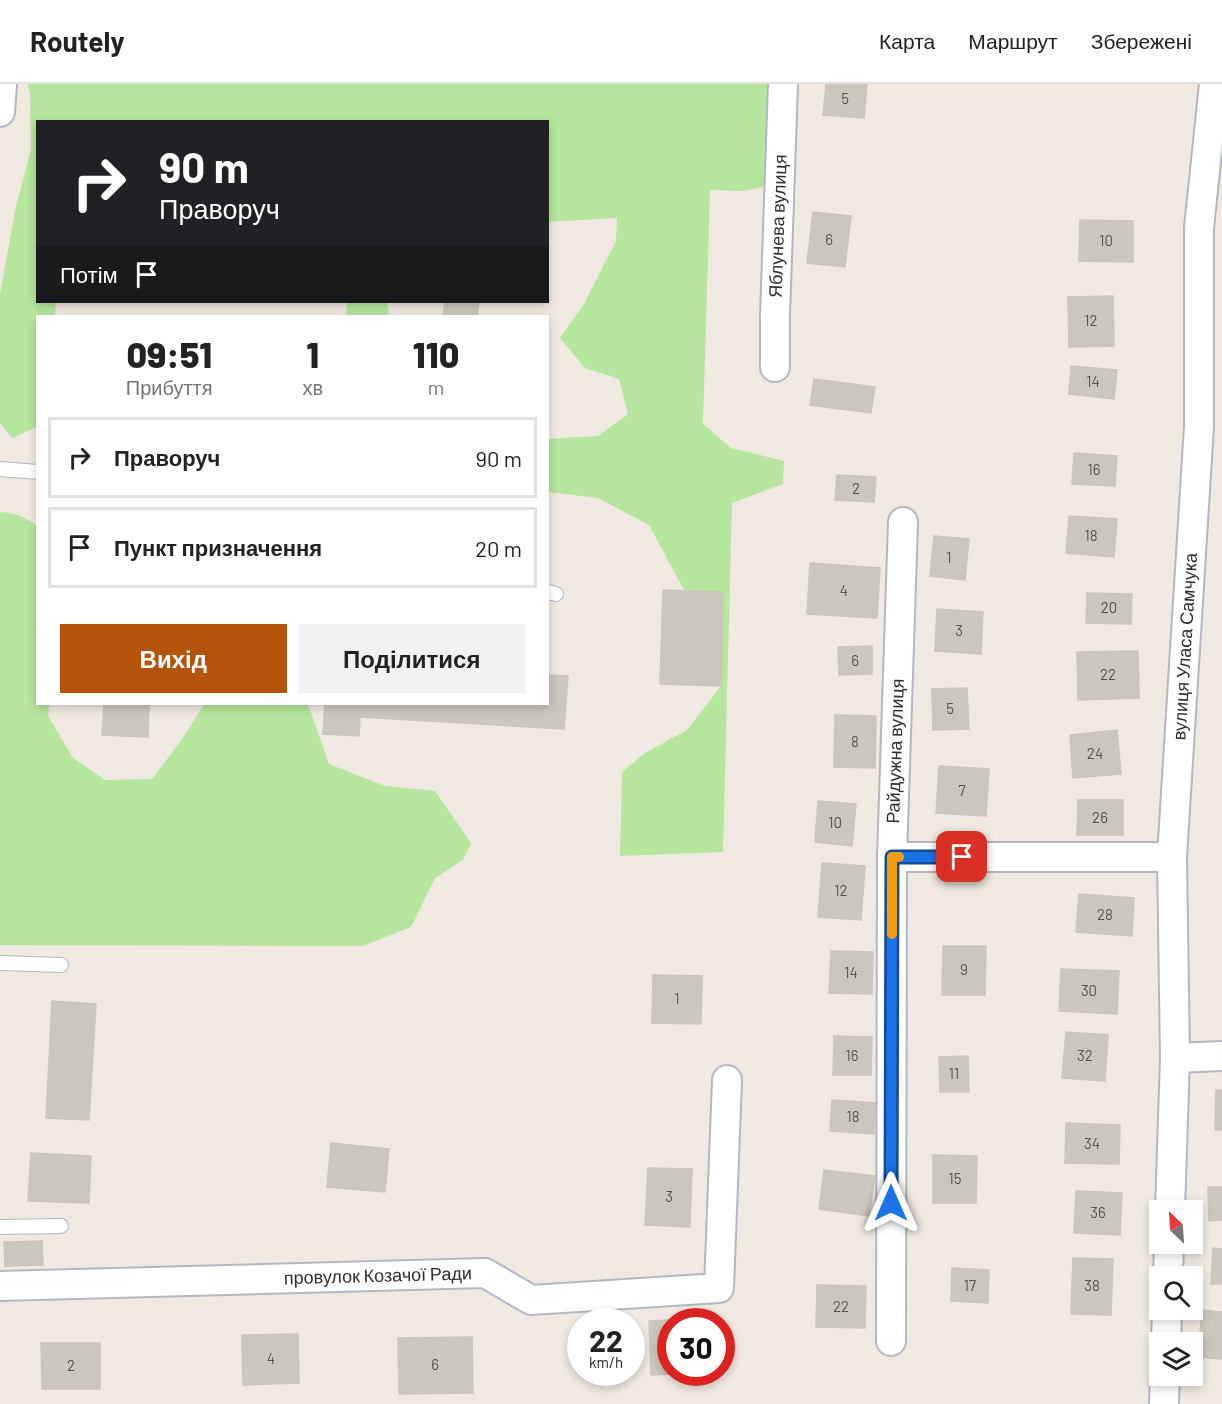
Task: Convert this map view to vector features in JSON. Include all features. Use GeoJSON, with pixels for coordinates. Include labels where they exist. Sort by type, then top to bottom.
{"type":"FeatureCollection","features":[{"type":"Feature","properties":{"kind":"street"},"geometry":{"type":"LineString","coordinates":[[0,112],[2,84]]}},
{"type":"Feature","properties":{"kind":"street","name":"Яблунева вулиця"},"geometry":{"type":"LineString","coordinates":[[775,368],[775,304],[783,84]]}},
{"type":"Feature","properties":{"kind":"street","name":"вулиця Уласа Самчука"},"geometry":{"type":"LineString","coordinates":[[1170,1200],[1175,1058],[1172,857],[1199,426],[1199,228],[1214,84]]}},
{"type":"Feature","properties":{"kind":"street","name":"Райдужна вулиця"},"geometry":{"type":"LineString","coordinates":[[891,1341],[892,857],[903,522]]}},
{"type":"Feature","properties":{"kind":"street"},"geometry":{"type":"LineString","coordinates":[[892,857],[1172,857]]}},
{"type":"Feature","properties":{"kind":"street"},"geometry":{"type":"LineString","coordinates":[[1175,1058],[1222,1056]]}},
{"type":"Feature","properties":{"kind":"street","name":"провулок Козачої Ради"},"geometry":{"type":"LineString","coordinates":[[0,1286],[485,1273],[531,1300],[719,1288],[727,1080]]}},
{"type":"Feature","properties":{"kind":"street"},"geometry":{"type":"LineString","coordinates":[[1164,1404],[1165,1386]]}},
{"type":"Feature","properties":{"kind":"lane"},"geometry":{"type":"LineString","coordinates":[[0,470],[36,472]]}},
{"type":"Feature","properties":{"kind":"lane"},"geometry":{"type":"LineString","coordinates":[[0,963],[61,965]]}},
{"type":"Feature","properties":{"kind":"lane"},"geometry":{"type":"LineString","coordinates":[[0,1227],[61,1226]]}},
{"type":"Feature","properties":{"kind":"green space"},"geometry":{"type":"Polygon","coordinates":[[[28,84],[767,84],[768,112],[764,157],[767,186],[743,191],[710,190],[703,424],[731,448],[784,461],[783,484],[732,503],[723,852],[620,856],[622,772],[645,753],[687,730],[721,686],[723,592],[684,590],[649,525],[598,498],[549,492],[549,439],[598,436],[628,414],[619,379],[585,368],[560,338],[584,304],[616,241],[617,218],[549,222],[549,120],[36,120],[36,303],[56,303],[55,315],[36,315],[36,427],[12,438],[0,423],[0,294],[15,211],[31,149],[28,84]]]}},
{"type":"Feature","properties":{"kind":"green space"},"geometry":{"type":"Polygon","coordinates":[[[347,303],[387,303],[389,315],[346,315],[347,303]]]}},
{"type":"Feature","properties":{"kind":"green space"},"geometry":{"type":"Polygon","coordinates":[[[0,512],[20,516],[36,525],[36,705],[49,705],[48,716],[73,758],[105,780],[152,779],[183,738],[203,705],[308,705],[329,764],[385,786],[435,791],[471,843],[463,860],[435,878],[411,927],[363,946],[0,945],[0,512]]]}},
{"type":"Feature","properties":{"kind":"building"},"geometry":{"type":"Polygon","coordinates":[[[826,84],[867,84],[864,118],[823,115],[826,84]]]}},
{"type":"Feature","properties":{"kind":"building"},"geometry":{"type":"Polygon","coordinates":[[[813,212],[851,216],[845,267],[807,263],[813,212]]]}},
{"type":"Feature","properties":{"kind":"building"},"geometry":{"type":"Polygon","coordinates":[[[1080,220],[1133,221],[1133,262],[1079,261],[1080,220]]]}},
{"type":"Feature","properties":{"kind":"building"},"geometry":{"type":"Polygon","coordinates":[[[1113,296],[1114,346],[1069,347],[1068,297],[1113,296]]]}},
{"type":"Feature","properties":{"kind":"building"},"geometry":{"type":"Polygon","coordinates":[[[445,303],[479,303],[477,315],[443,315],[445,303]]]}},
{"type":"Feature","properties":{"kind":"building"},"geometry":{"type":"Polygon","coordinates":[[[1071,366],[1117,370],[1114,399],[1069,394],[1071,366]]]}},
{"type":"Feature","properties":{"kind":"building"},"geometry":{"type":"Polygon","coordinates":[[[814,379],[875,387],[871,413],[810,405],[814,379]]]}},
{"type":"Feature","properties":{"kind":"building"},"geometry":{"type":"Polygon","coordinates":[[[1074,453],[1117,456],[1115,486],[1072,484],[1074,453]]]}},
{"type":"Feature","properties":{"kind":"building"},"geometry":{"type":"Polygon","coordinates":[[[837,475],[876,477],[874,502],[835,500],[837,475]]]}},
{"type":"Feature","properties":{"kind":"building"},"geometry":{"type":"Polygon","coordinates":[[[1069,516],[1117,519],[1114,557],[1066,553],[1069,516]]]}},
{"type":"Feature","properties":{"kind":"building"},"geometry":{"type":"Polygon","coordinates":[[[934,536],[969,539],[965,580],[930,576],[934,536]]]}},
{"type":"Feature","properties":{"kind":"building"},"geometry":{"type":"Polygon","coordinates":[[[810,563],[880,568],[877,618],[807,614],[810,563]]]}},
{"type":"Feature","properties":{"kind":"building"},"geometry":{"type":"Polygon","coordinates":[[[663,590],[723,592],[721,686],[660,684],[663,590]]]}},
{"type":"Feature","properties":{"kind":"building"},"geometry":{"type":"Polygon","coordinates":[[[1087,593],[1132,594],[1131,624],[1086,623],[1087,593]]]}},
{"type":"Feature","properties":{"kind":"building"},"geometry":{"type":"Polygon","coordinates":[[[937,609],[983,612],[981,654],[935,651],[937,609]]]}},
{"type":"Feature","properties":{"kind":"building"},"geometry":{"type":"Polygon","coordinates":[[[872,646],[872,674],[839,675],[838,647],[872,646]]]}},
{"type":"Feature","properties":{"kind":"building"},"geometry":{"type":"Polygon","coordinates":[[[1138,651],[1139,698],[1078,700],[1077,652],[1138,651]]]}},
{"type":"Feature","properties":{"kind":"building"},"geometry":{"type":"Polygon","coordinates":[[[549,675],[568,676],[564,729],[360,717],[359,736],[323,734],[325,705],[549,705],[549,675]]]}},
{"type":"Feature","properties":{"kind":"building"},"geometry":{"type":"Polygon","coordinates":[[[967,688],[969,729],[933,730],[932,689],[967,688]]]}},
{"type":"Feature","properties":{"kind":"building"},"geometry":{"type":"Polygon","coordinates":[[[104,705],[149,705],[148,737],[102,735],[104,705]]]}},
{"type":"Feature","properties":{"kind":"building"},"geometry":{"type":"Polygon","coordinates":[[[835,715],[876,716],[875,768],[834,767],[835,715]]]}},
{"type":"Feature","properties":{"kind":"building"},"geometry":{"type":"Polygon","coordinates":[[[1117,730],[1121,774],[1073,778],[1070,735],[1117,730]]]}},
{"type":"Feature","properties":{"kind":"building"},"geometry":{"type":"Polygon","coordinates":[[[939,766],[989,769],[986,816],[936,813],[939,766]]]}},
{"type":"Feature","properties":{"kind":"building"},"geometry":{"type":"Polygon","coordinates":[[[1078,800],[1123,800],[1123,835],[1077,835],[1078,800]]]}},
{"type":"Feature","properties":{"kind":"building"},"geometry":{"type":"Polygon","coordinates":[[[818,801],[856,804],[852,846],[815,842],[818,801]]]}},
{"type":"Feature","properties":{"kind":"building"},"geometry":{"type":"Polygon","coordinates":[[[822,863],[865,866],[861,920],[818,917],[822,863]]]}},
{"type":"Feature","properties":{"kind":"building"},"geometry":{"type":"Polygon","coordinates":[[[1079,894],[1134,898],[1132,936],[1076,932],[1079,894]]]}},
{"type":"Feature","properties":{"kind":"building"},"geometry":{"type":"Polygon","coordinates":[[[943,946],[986,946],[985,995],[942,995],[943,946]]]}},
{"type":"Feature","properties":{"kind":"building"},"geometry":{"type":"Polygon","coordinates":[[[831,951],[873,952],[872,994],[829,993],[831,951]]]}},
{"type":"Feature","properties":{"kind":"building"},"geometry":{"type":"Polygon","coordinates":[[[1061,969],[1119,971],[1117,1014],[1059,1011],[1061,969]]]}},
{"type":"Feature","properties":{"kind":"building"},"geometry":{"type":"Polygon","coordinates":[[[653,975],[702,976],[701,1024],[652,1023],[653,975]]]}},
{"type":"Feature","properties":{"kind":"building"},"geometry":{"type":"Polygon","coordinates":[[[52,1001],[96,1004],[89,1120],[46,1118],[52,1001]]]}},
{"type":"Feature","properties":{"kind":"building"},"geometry":{"type":"Polygon","coordinates":[[[1066,1032],[1108,1035],[1105,1081],[1062,1078],[1066,1032]]]}},
{"type":"Feature","properties":{"kind":"building"},"geometry":{"type":"Polygon","coordinates":[[[834,1036],[872,1037],[871,1075],[833,1075],[834,1036]]]}},
{"type":"Feature","properties":{"kind":"building"},"geometry":{"type":"Polygon","coordinates":[[[968,1056],[969,1092],[940,1092],[939,1057],[968,1056]]]}},
{"type":"Feature","properties":{"kind":"building"},"geometry":{"type":"Polygon","coordinates":[[[1216,1090],[1222,1090],[1222,1130],[1215,1130],[1216,1090]]]}},
{"type":"Feature","properties":{"kind":"building"},"geometry":{"type":"Polygon","coordinates":[[[832,1100],[876,1103],[874,1134],[830,1131],[832,1100]]]}},
{"type":"Feature","properties":{"kind":"building"},"geometry":{"type":"Polygon","coordinates":[[[1066,1123],[1120,1125],[1119,1164],[1065,1163],[1066,1123]]]}},
{"type":"Feature","properties":{"kind":"building"},"geometry":{"type":"Polygon","coordinates":[[[331,1143],[389,1149],[385,1192],[327,1187],[331,1143]]]}},
{"type":"Feature","properties":{"kind":"building"},"geometry":{"type":"Polygon","coordinates":[[[31,1153],[91,1156],[89,1203],[28,1201],[31,1153]]]}},
{"type":"Feature","properties":{"kind":"building"},"geometry":{"type":"Polygon","coordinates":[[[933,1155],[977,1156],[976,1203],[933,1203],[933,1155]]]}},
{"type":"Feature","properties":{"kind":"building"},"geometry":{"type":"Polygon","coordinates":[[[648,1168],[692,1169],[690,1227],[645,1225],[648,1168]]]}},
{"type":"Feature","properties":{"kind":"building"},"geometry":{"type":"Polygon","coordinates":[[[824,1170],[875,1176],[869,1216],[819,1209],[824,1170]]]}},
{"type":"Feature","properties":{"kind":"building"},"geometry":{"type":"Polygon","coordinates":[[[1208,1187],[1222,1187],[1222,1220],[1209,1221],[1208,1187]]]}},
{"type":"Feature","properties":{"kind":"building"},"geometry":{"type":"Polygon","coordinates":[[[1076,1191],[1122,1193],[1120,1235],[1074,1233],[1076,1191]]]}},
{"type":"Feature","properties":{"kind":"building"},"geometry":{"type":"Polygon","coordinates":[[[42,1241],[43,1265],[5,1266],[4,1242],[42,1241]]]}},
{"type":"Feature","properties":{"kind":"building"},"geometry":{"type":"Polygon","coordinates":[[[1213,1248],[1222,1249],[1222,1284],[1211,1284],[1213,1248]]]}},
{"type":"Feature","properties":{"kind":"building"},"geometry":{"type":"Polygon","coordinates":[[[1073,1258],[1113,1259],[1111,1315],[1071,1314],[1073,1258]]]}},
{"type":"Feature","properties":{"kind":"building"},"geometry":{"type":"Polygon","coordinates":[[[952,1268],[989,1270],[988,1303],[951,1301],[952,1268]]]}},
{"type":"Feature","properties":{"kind":"building"},"geometry":{"type":"Polygon","coordinates":[[[817,1285],[866,1286],[865,1328],[816,1327],[817,1285]]]}},
{"type":"Feature","properties":{"kind":"building"},"geometry":{"type":"Polygon","coordinates":[[[1203,1310],[1222,1312],[1222,1359],[1203,1357],[1203,1332],[1200,1332],[1203,1310]]]}},
{"type":"Feature","properties":{"kind":"building"},"geometry":{"type":"Polygon","coordinates":[[[649,1321],[657,1321],[657,1375],[651,1375],[649,1321]]]}},
{"type":"Feature","properties":{"kind":"building"},"geometry":{"type":"Polygon","coordinates":[[[298,1334],[299,1383],[243,1385],[242,1335],[298,1334]]]}},
{"type":"Feature","properties":{"kind":"building"},"geometry":{"type":"Polygon","coordinates":[[[472,1337],[473,1393],[399,1394],[398,1338],[472,1337]]]}},
{"type":"Feature","properties":{"kind":"building"},"geometry":{"type":"Polygon","coordinates":[[[41,1343],[100,1343],[100,1389],[42,1389],[41,1343]]]}},
{"type":"Feature","properties":{"kind":"slow traffic"},"geometry":{"type":"LineString","coordinates":[[892,934],[892,857],[899,857]]}},
{"type":"Feature","properties":{"kind":"route"},"geometry":{"type":"LineString","coordinates":[[891,1203],[892,857],[962,857]]}}]}
